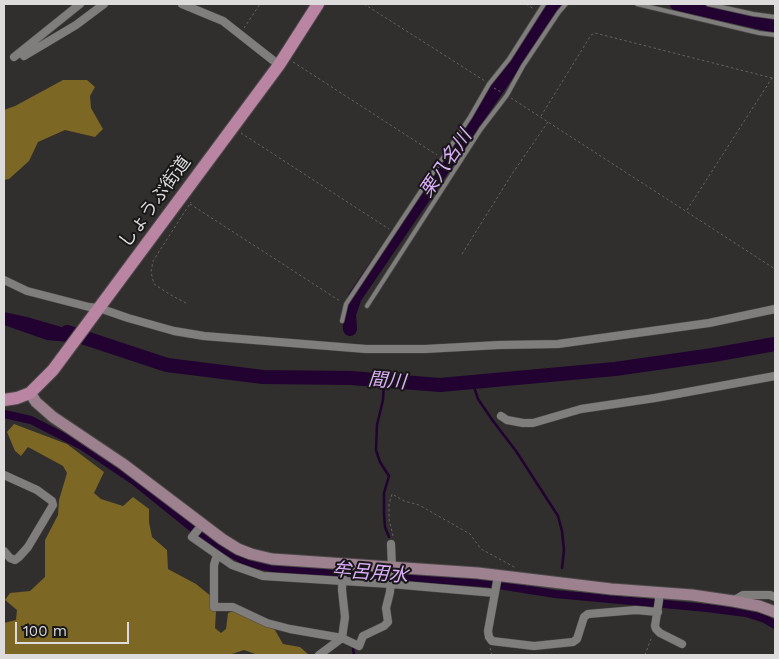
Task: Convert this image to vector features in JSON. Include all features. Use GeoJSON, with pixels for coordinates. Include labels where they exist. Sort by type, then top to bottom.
{"type":"FeatureCollection","features":[{"type":"Feature","properties":{"kind":"main road","name":"しょうぶ街道"},"geometry":{"type":"LineString","coordinates":[[4,400],[17,398],[30,392],[53,370],[282,61],[318,4]]}},
{"type":"Feature","properties":{"kind":"street"},"geometry":{"type":"LineString","coordinates":[[80,4],[17,54],[24,56],[76,25],[104,4]]}},
{"type":"Feature","properties":{"kind":"street"},"geometry":{"type":"LineString","coordinates":[[182,4],[217,18],[282,61]]}},
{"type":"Feature","properties":{"kind":"street"},"geometry":{"type":"LineString","coordinates":[[4,280],[27,290],[89,307],[97,311],[204,336],[366,348],[425,349],[568,343],[709,323],[775,309]]}},
{"type":"Feature","properties":{"kind":"street"},"geometry":{"type":"LineString","coordinates":[[501,416],[507,420],[524,423],[533,422],[581,409],[775,376]]}},
{"type":"Feature","properties":{"kind":"street"},"geometry":{"type":"LineString","coordinates":[[30,392],[36,402],[53,417],[124,464],[201,526],[238,550],[272,559],[524,579],[610,589],[658,603]]}},
{"type":"Feature","properties":{"kind":"street"},"geometry":{"type":"LineString","coordinates":[[4,475],[37,490],[52,501],[53,505],[28,547],[19,557],[15,560],[10,558],[4,551]]}},
{"type":"Feature","properties":{"kind":"street"},"geometry":{"type":"LineString","coordinates":[[201,526],[192,537],[232,565],[263,576],[391,583],[496,592]]}},
{"type":"Feature","properties":{"kind":"street"},"geometry":{"type":"LineString","coordinates":[[217,555],[214,565],[214,607],[233,607],[267,623],[342,638],[359,646],[363,636],[384,626],[388,622],[386,608],[391,583],[391,544]]}},
{"type":"Feature","properties":{"kind":"street"},"geometry":{"type":"LineString","coordinates":[[319,655],[342,638],[345,617],[342,590],[343,566]]}},
{"type":"Feature","properties":{"kind":"street"},"geometry":{"type":"LineString","coordinates":[[498,578],[488,631],[489,637],[492,641],[529,646],[573,642],[577,639],[584,617],[588,614],[636,610],[658,603],[734,601],[759,606],[775,612]]}},
{"type":"Feature","properties":{"kind":"street"},"geometry":{"type":"LineString","coordinates":[[734,601],[743,595],[770,595],[775,597]]}},
{"type":"Feature","properties":{"kind":"street"},"geometry":{"type":"LineString","coordinates":[[658,603],[656,629],[682,644]]}},
{"type":"Feature","properties":{"kind":"lane"},"geometry":{"type":"LineString","coordinates":[[342,321],[346,304],[544,4]]}},
{"type":"Feature","properties":{"kind":"lane"},"geometry":{"type":"LineString","coordinates":[[367,306],[523,66],[566,4]]}},
{"type":"Feature","properties":{"kind":"lane"},"geometry":{"type":"LineString","coordinates":[[637,4],[775,35]]}},
{"type":"Feature","properties":{"kind":"lane"},"geometry":{"type":"LineString","coordinates":[[708,4],[775,17]]}},
{"type":"Feature","properties":{"kind":"path"},"geometry":{"type":"LineString","coordinates":[[240,34],[260,4]]}},
{"type":"Feature","properties":{"kind":"path"},"geometry":{"type":"LineString","coordinates":[[364,4],[775,268]]}},
{"type":"Feature","properties":{"kind":"path"},"geometry":{"type":"LineString","coordinates":[[526,4],[539,12]]}},
{"type":"Feature","properties":{"kind":"path"},"geometry":{"type":"LineString","coordinates":[[540,116],[594,33],[775,78]]}},
{"type":"Feature","properties":{"kind":"path"},"geometry":{"type":"LineString","coordinates":[[282,61],[442,159]]}},
{"type":"Feature","properties":{"kind":"path"},"geometry":{"type":"LineString","coordinates":[[687,210],[772,78]]}},
{"type":"Feature","properties":{"kind":"path"},"geometry":{"type":"LineString","coordinates":[[462,254],[548,121]]}},
{"type":"Feature","properties":{"kind":"path"},"geometry":{"type":"LineString","coordinates":[[232,127],[394,232]]}},
{"type":"Feature","properties":{"kind":"path"},"geometry":{"type":"LineString","coordinates":[[186,303],[154,284],[150,272],[153,261],[195,195]]}},
{"type":"Feature","properties":{"kind":"path"},"geometry":{"type":"LineString","coordinates":[[190,204],[346,304]]}},
{"type":"Feature","properties":{"kind":"path"},"geometry":{"type":"LineString","coordinates":[[391,544],[393,540],[389,519],[389,504],[392,494],[404,501],[419,505],[470,534],[481,549],[524,572],[524,579]]}},
{"type":"Feature","properties":{"kind":"path"},"geometry":{"type":"LineString","coordinates":[[645,655],[656,629]]}},
{"type":"Feature","properties":{"kind":"shaded area"},"geometry":{"type":"Polygon","coordinates":[[[63,80],[87,80],[95,87],[90,96],[91,108],[103,129],[95,137],[65,130],[38,142],[29,161],[9,179],[4,180],[4,110],[63,80]]]}},
{"type":"Feature","properties":{"kind":"shaded area"},"geometry":{"type":"Polygon","coordinates":[[[4,312],[75,331],[68,342],[47,340],[4,325],[4,312]]]}},
{"type":"Feature","properties":{"kind":"shaded area"},"geometry":{"type":"Polygon","coordinates":[[[14,424],[67,444],[104,472],[94,493],[101,499],[123,506],[133,497],[149,509],[152,537],[167,550],[168,569],[196,584],[212,597],[216,611],[215,628],[221,633],[226,629],[228,613],[235,610],[275,630],[283,644],[300,647],[309,655],[258,655],[244,650],[229,655],[4,655],[4,623],[16,620],[17,610],[5,600],[10,593],[30,591],[45,577],[45,540],[58,515],[59,500],[67,473],[63,466],[28,447],[21,456],[15,451],[7,432],[14,424]]]}},
{"type":"Feature","properties":{"kind":"waterway","name":"栗八名川"},"geometry":{"type":"LineString","coordinates":[[350,329],[349,314],[355,297],[555,4]]}},
{"type":"Feature","properties":{"kind":"waterway","name":"栗八名川"},"geometry":{"type":"LineString","coordinates":[[677,4],[775,26]]}},
{"type":"Feature","properties":{"kind":"waterway","name":"間川"},"geometry":{"type":"LineString","coordinates":[[67,332],[167,365],[263,377],[351,378],[440,385],[615,369],[775,344]]}},
{"type":"Feature","properties":{"kind":"waterway"},"geometry":{"type":"LineString","coordinates":[[384,381],[383,400],[377,425],[376,450],[380,462],[389,476],[384,493],[385,527],[389,537]]}},
{"type":"Feature","properties":{"kind":"waterway"},"geometry":{"type":"LineString","coordinates":[[473,384],[478,399],[516,451],[558,516],[564,550],[562,568]]}},
{"type":"Feature","properties":{"kind":"waterway","name":"牟呂用水"},"geometry":{"type":"LineString","coordinates":[[4,414],[31,420],[82,446],[134,481],[207,540],[243,560],[258,565],[278,569],[486,583],[555,594],[707,608],[746,613],[765,619],[775,625]]}},
{"type":"Feature","properties":{"kind":"waterway"},"geometry":{"type":"LineString","coordinates":[[353,648],[354,655]]}}]}
